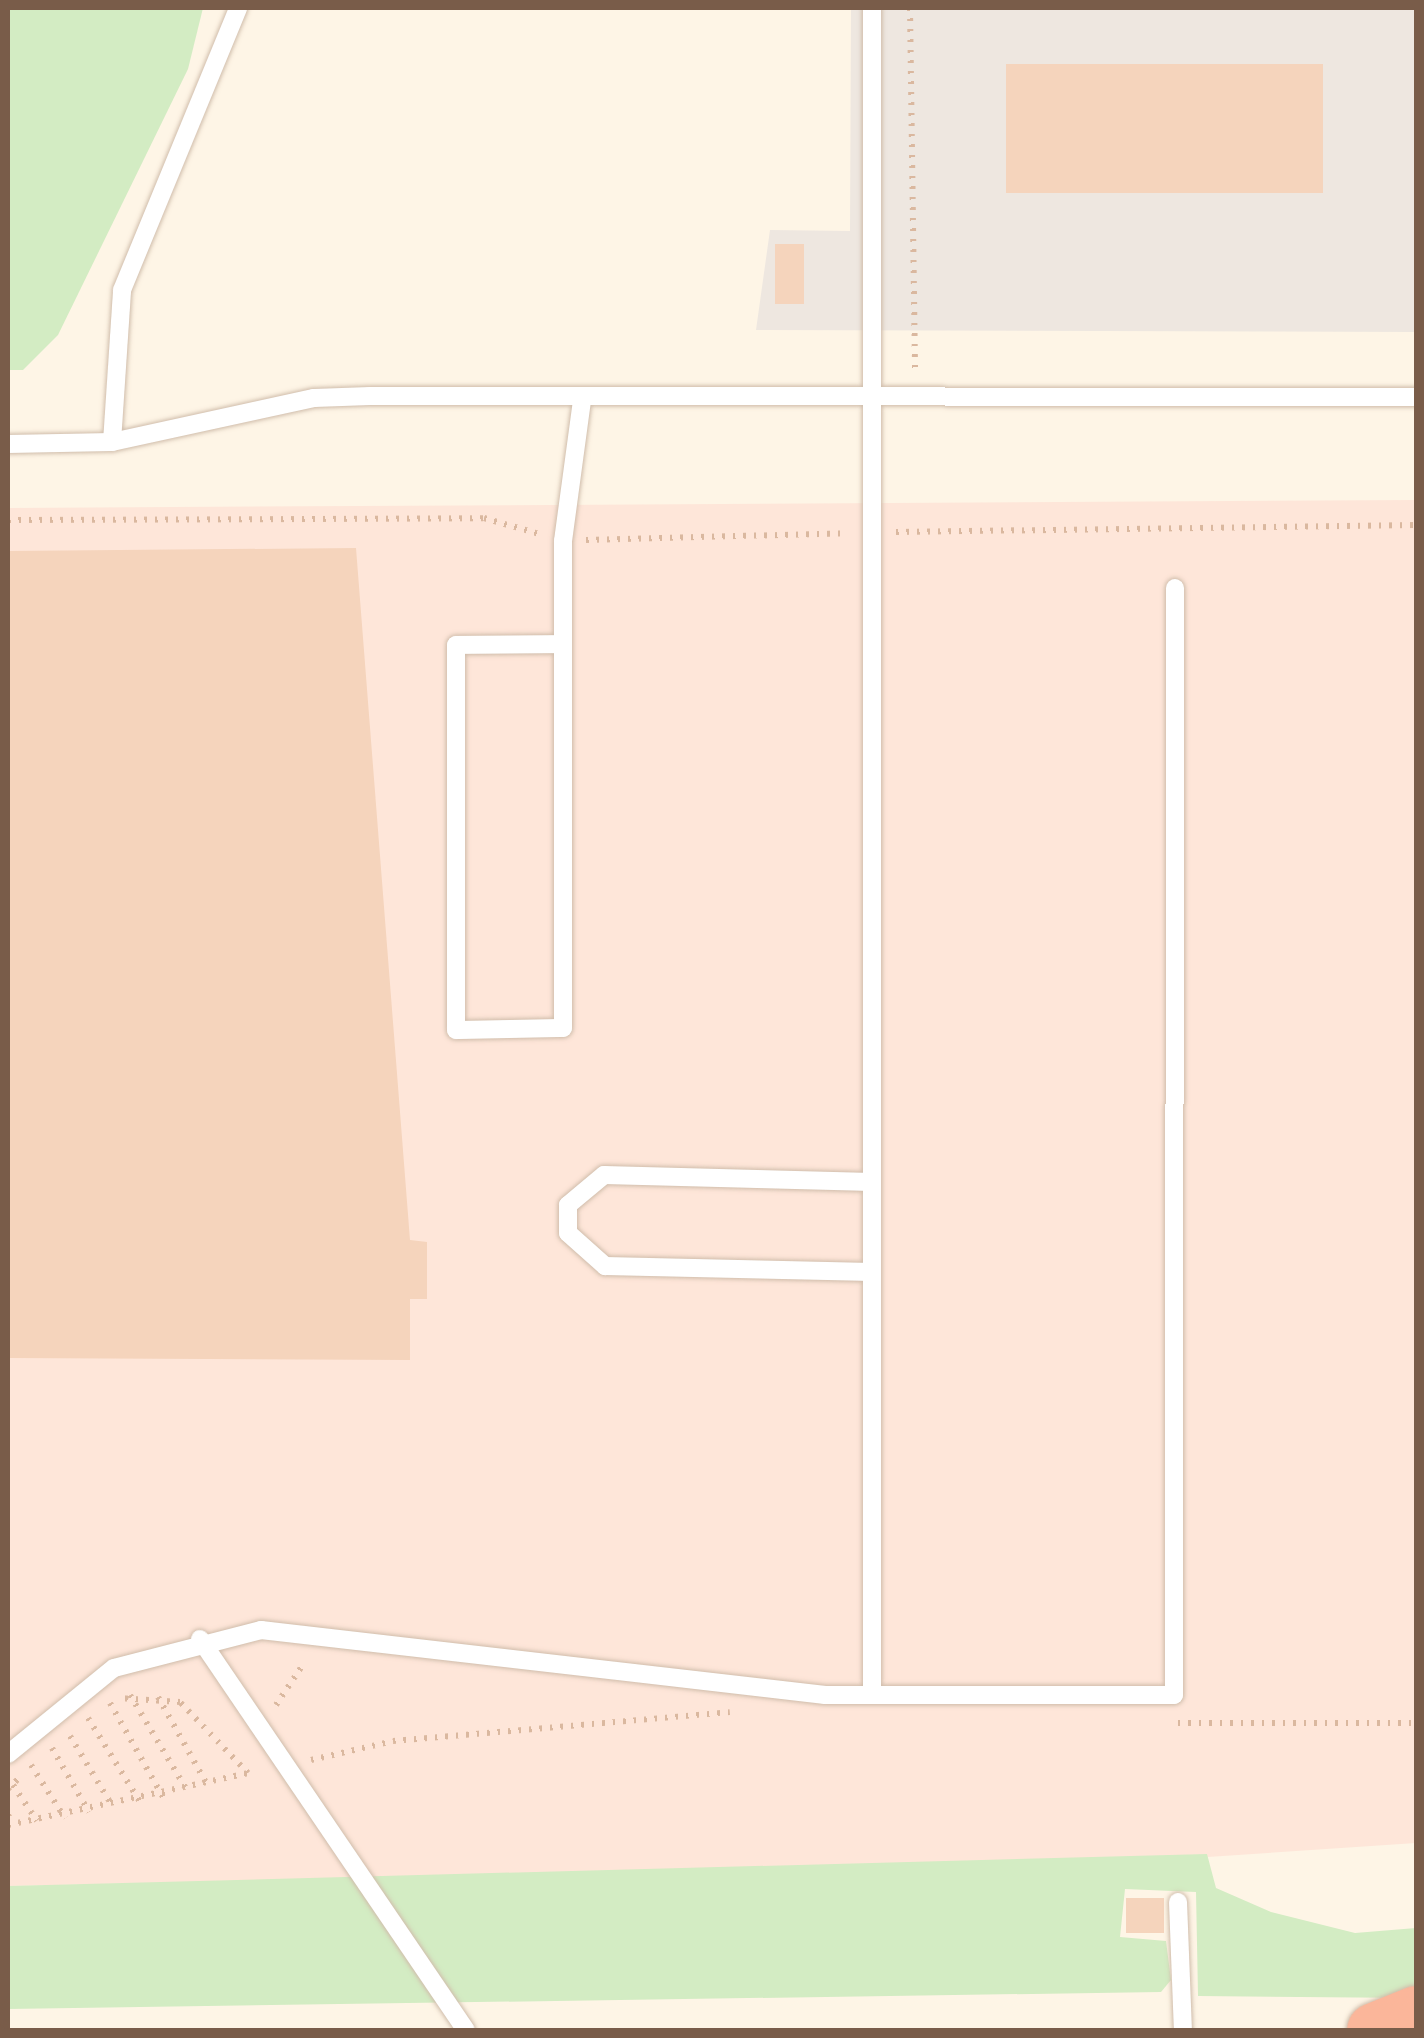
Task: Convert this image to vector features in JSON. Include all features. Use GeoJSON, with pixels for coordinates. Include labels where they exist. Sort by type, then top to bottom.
{"type":"FeatureCollection","features":[{"type":"Feature","properties":{"kind":"highway"},"geometry":{"type":"LineString","coordinates":[[1374,2030],[1416,2013]]}},
{"type":"Feature","properties":{"kind":"lane"},"geometry":{"type":"LineString","coordinates":[[112,442],[122,290],[238,8]]}},
{"type":"Feature","properties":{"kind":"lane"},"geometry":{"type":"LineString","coordinates":[[872,8],[872,1692]]}},
{"type":"Feature","properties":{"kind":"lane"},"geometry":{"type":"LineString","coordinates":[[8,444],[112,442],[314,398],[1416,397]]}},
{"type":"Feature","properties":{"kind":"lane"},"geometry":{"type":"LineString","coordinates":[[563,644],[456,645],[456,1030],[563,1028],[564,541],[582,400]]}},
{"type":"Feature","properties":{"kind":"lane"},"geometry":{"type":"LineString","coordinates":[[8,1754],[114,1668],[200,1639],[332,1632],[825,1695],[1174,1694],[1175,588]]}},
{"type":"Feature","properties":{"kind":"lane"},"geometry":{"type":"LineString","coordinates":[[872,1182],[604,1175],[568,1205],[568,1233],[605,1266],[872,1272]]}},
{"type":"Feature","properties":{"kind":"lane"},"geometry":{"type":"LineString","coordinates":[[200,1639],[466,2030]]}},
{"type":"Feature","properties":{"kind":"lane"},"geometry":{"type":"LineString","coordinates":[[1178,1902],[1183,2030]]}},
{"type":"Feature","properties":{"kind":"path"},"geometry":{"type":"LineString","coordinates":[[910,8],[914,370]]}},
{"type":"Feature","properties":{"kind":"path"},"geometry":{"type":"LineString","coordinates":[[8,520],[484,518],[564,541],[1416,525]]}},
{"type":"Feature","properties":{"kind":"path"},"geometry":{"type":"LineString","coordinates":[[276,1723],[285,1684],[314,1662]]}},
{"type":"Feature","properties":{"kind":"path"},"geometry":{"type":"LineString","coordinates":[[130,1695],[188,1792]]}},
{"type":"Feature","properties":{"kind":"path"},"geometry":{"type":"LineString","coordinates":[[8,1815],[10,1824],[65,1818],[209,1788],[248,1773],[201,1718],[157,1696],[130,1695],[108,1700],[85,1712],[10,1787],[36,1821]]}},
{"type":"Feature","properties":{"kind":"path"},"geometry":{"type":"LineString","coordinates":[[157,1696],[209,1788]]}},
{"type":"Feature","properties":{"kind":"path"},"geometry":{"type":"LineString","coordinates":[[108,1700],[163,1797]]}},
{"type":"Feature","properties":{"kind":"path"},"geometry":{"type":"LineString","coordinates":[[299,1763],[393,1741],[746,1711],[670,1702]]}},
{"type":"Feature","properties":{"kind":"path"},"geometry":{"type":"LineString","coordinates":[[85,1712],[140,1802]]}},
{"type":"Feature","properties":{"kind":"path"},"geometry":{"type":"LineString","coordinates":[[66,1729],[113,1807]]}},
{"type":"Feature","properties":{"kind":"path"},"geometry":{"type":"LineString","coordinates":[[50,1746],[89,1812]]}},
{"type":"Feature","properties":{"kind":"path"},"geometry":{"type":"LineString","coordinates":[[31,1765],[65,1818]]}},
{"type":"Feature","properties":{"kind":"shaded area"},"geometry":{"type":"Polygon","coordinates":[[[851,8],[1416,8],[1416,332],[756,330],[770,230],[850,231],[851,8]]]}},
{"type":"Feature","properties":{"kind":"shaded area"},"geometry":{"type":"Polygon","coordinates":[[[1416,500],[1416,1843],[1132,1862],[8,1886],[8,508],[1416,500]]]}},
{"type":"Feature","properties":{"kind":"green space"},"geometry":{"type":"Polygon","coordinates":[[[8,8],[203,8],[188,69],[58,335],[23,370],[8,370],[8,8]]]}},
{"type":"Feature","properties":{"kind":"green space"},"geometry":{"type":"Polygon","coordinates":[[[1207,1854],[1216,1888],[1271,1912],[1355,1933],[1416,1928],[1416,1998],[1198,1996],[1196,1892],[1125,1889],[1120,1937],[1166,1941],[1171,1980],[1161,1992],[8,2009],[8,1886],[1207,1854]]]}},
{"type":"Feature","properties":{"kind":"building"},"geometry":{"type":"Polygon","coordinates":[[[1006,64],[1323,64],[1323,193],[1006,193],[1006,64]]]}},
{"type":"Feature","properties":{"kind":"building"},"geometry":{"type":"Polygon","coordinates":[[[775,244],[804,244],[804,304],[775,304],[775,244]]]}},
{"type":"Feature","properties":{"kind":"building"},"geometry":{"type":"Polygon","coordinates":[[[356,548],[410,1240],[427,1242],[427,1299],[410,1299],[410,1360],[8,1358],[8,551],[356,548]]]}},
{"type":"Feature","properties":{"kind":"building"},"geometry":{"type":"Polygon","coordinates":[[[1126,1898],[1164,1898],[1164,1933],[1126,1933],[1126,1898]]]}}]}
